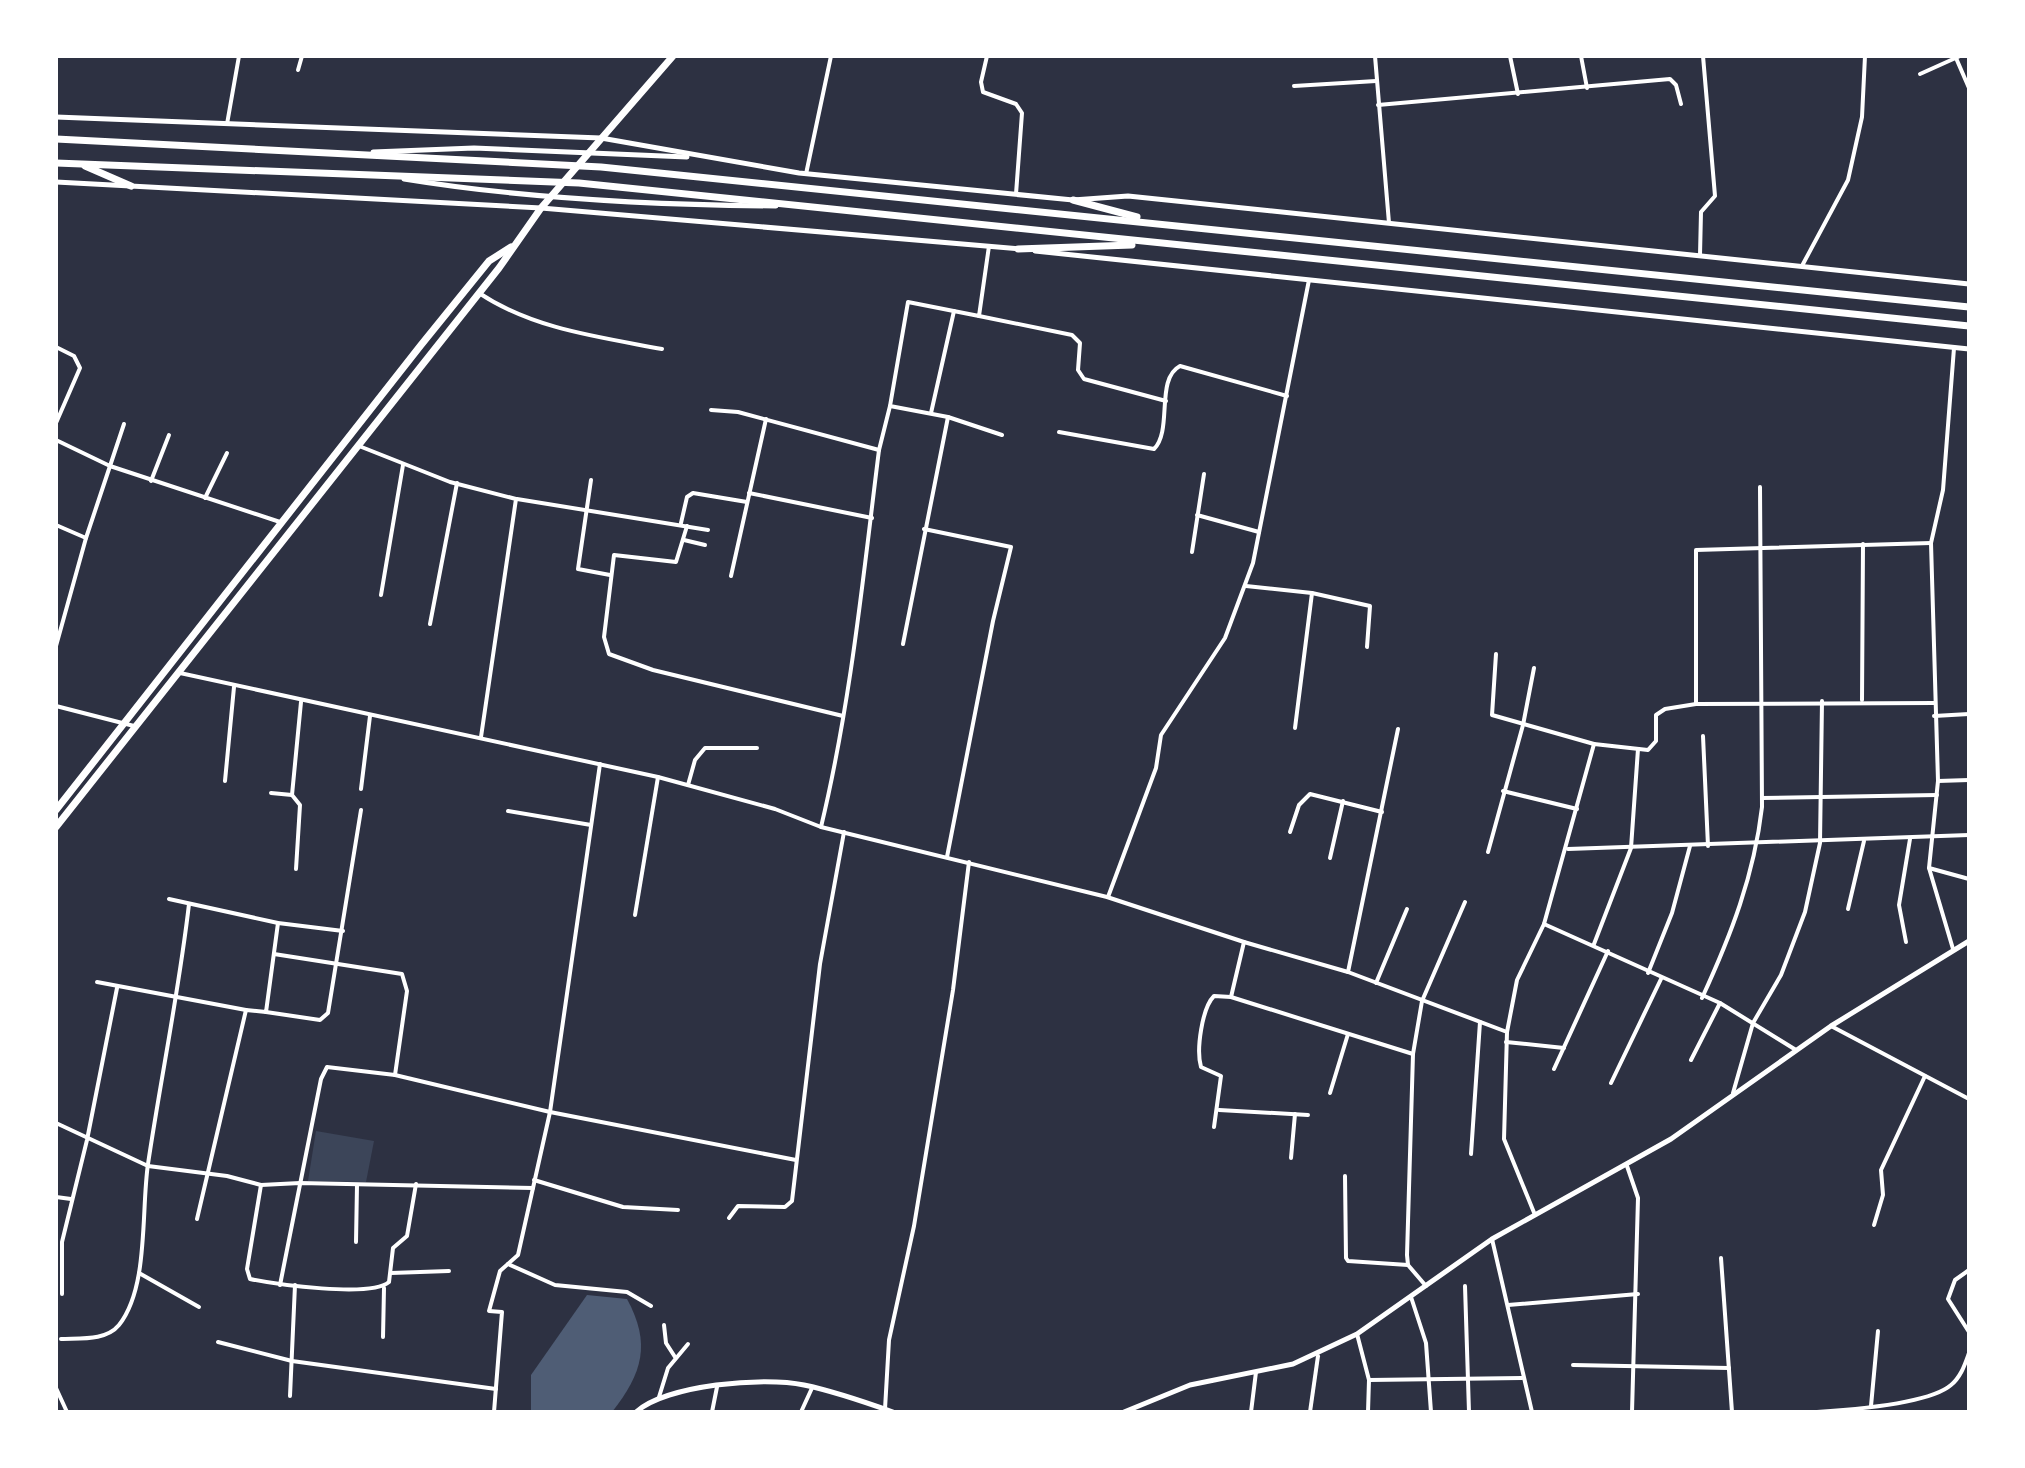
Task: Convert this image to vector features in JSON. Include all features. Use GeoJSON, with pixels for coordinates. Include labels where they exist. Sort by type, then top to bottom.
{"type":"FeatureCollection","features":[{"type":"Feature","properties":{"kind":"main road"},"geometry":{"type":"LineString","coordinates":[[56,827],[541,208],[673,56]]}},
{"type":"Feature","properties":{"kind":"main road"},"geometry":{"type":"LineString","coordinates":[[56,139],[601,167],[1969,307]]}},
{"type":"Feature","properties":{"kind":"main road"},"geometry":{"type":"LineString","coordinates":[[56,163],[579,183],[1969,326]]}},
{"type":"Feature","properties":{"kind":"main road"},"geometry":{"type":"LineString","coordinates":[[80,163],[131,186]]}},
{"type":"Feature","properties":{"kind":"main road"},"geometry":{"type":"LineString","coordinates":[[1073,200],[1157,223]]}},
{"type":"Feature","properties":{"kind":"main road"},"geometry":{"type":"LineString","coordinates":[[1018,249],[1166,245]]}},
{"type":"Feature","properties":{"kind":"main road"},"geometry":{"type":"LineString","coordinates":[[56,810],[280,522],[489,261],[513,246]]}},
{"type":"Feature","properties":{"kind":"street"},"geometry":{"type":"LineString","coordinates":[[227,125],[239,56]]}},
{"type":"Feature","properties":{"kind":"street"},"geometry":{"type":"LineString","coordinates":[[298,70],[302,56]]}},
{"type":"Feature","properties":{"kind":"street"},"geometry":{"type":"LineString","coordinates":[[806,174],[831,56]]}},
{"type":"Feature","properties":{"kind":"street"},"geometry":{"type":"LineString","coordinates":[[987,56],[981,82],[983,92],[1016,104],[1022,113],[1016,194]]}},
{"type":"Feature","properties":{"kind":"street"},"geometry":{"type":"LineString","coordinates":[[1375,56],[1390,225]]}},
{"type":"Feature","properties":{"kind":"street"},"geometry":{"type":"LineString","coordinates":[[1510,56],[1518,94]]}},
{"type":"Feature","properties":{"kind":"street"},"geometry":{"type":"LineString","coordinates":[[1581,56],[1587,88]]}},
{"type":"Feature","properties":{"kind":"street"},"geometry":{"type":"LineString","coordinates":[[1700,255],[1701,212],[1715,196],[1703,56]]}},
{"type":"Feature","properties":{"kind":"street"},"geometry":{"type":"LineString","coordinates":[[1803,264],[1848,180],[1862,117],[1865,56]]}},
{"type":"Feature","properties":{"kind":"street"},"geometry":{"type":"LineString","coordinates":[[1920,74],[1958,57],[1969,88]]}},
{"type":"Feature","properties":{"kind":"street"},"geometry":{"type":"LineString","coordinates":[[1378,105],[1670,79],[1676,85],[1681,104]]}},
{"type":"Feature","properties":{"kind":"street"},"geometry":{"type":"LineString","coordinates":[[1294,86],[1376,81]]}},
{"type":"Feature","properties":{"kind":"street"},"geometry":{"type":"LineString","coordinates":[[56,117],[601,138],[806,174],[1073,200],[1128,196],[1390,225],[1803,264],[1969,284]]}},
{"type":"Feature","properties":{"kind":"street"},"geometry":{"type":"LineString","coordinates":[[348,154],[474,148],[711,159]]}},
{"type":"Feature","properties":{"kind":"street"},"geometry":{"type":"LineString","coordinates":[[371,174],[462,189],[523,194],[676,205],[789,207]]}},
{"type":"Feature","properties":{"kind":"street"},"geometry":{"type":"LineString","coordinates":[[56,182],[541,208],[989,246],[1969,349]]}},
{"type":"Feature","properties":{"kind":"street"},"geometry":{"type":"LineString","coordinates":[[979,316],[989,246]]}},
{"type":"Feature","properties":{"kind":"street"},"geometry":{"type":"LineString","coordinates":[[1107,897],[1156,768],[1161,735],[1225,638],[1246,586],[1309,278]]}},
{"type":"Feature","properties":{"kind":"street"},"geometry":{"type":"LineString","coordinates":[[478,292],[501,308],[563,330],[662,349]]}},
{"type":"Feature","properties":{"kind":"street"},"geometry":{"type":"LineString","coordinates":[[821,827],[839,751],[859,630],[879,450],[908,302],[1072,335],[1080,343],[1078,370],[1084,379],[1166,401]]}},
{"type":"Feature","properties":{"kind":"street"},"geometry":{"type":"LineString","coordinates":[[931,413],[954,311]]}},
{"type":"Feature","properties":{"kind":"street"},"geometry":{"type":"LineString","coordinates":[[56,347],[74,356],[80,368],[56,423]]}},
{"type":"Feature","properties":{"kind":"street"},"geometry":{"type":"LineString","coordinates":[[1953,949],[1929,868],[1938,781],[1931,543],[1943,490],[1954,348]]}},
{"type":"Feature","properties":{"kind":"street"},"geometry":{"type":"LineString","coordinates":[[1059,432],[1154,449],[1161,438],[1171,376],[1180,366],[1287,396]]}},
{"type":"Feature","properties":{"kind":"street"},"geometry":{"type":"LineString","coordinates":[[890,406],[948,417],[1002,435]]}},
{"type":"Feature","properties":{"kind":"street"},"geometry":{"type":"LineString","coordinates":[[711,410],[766,419],[879,450]]}},
{"type":"Feature","properties":{"kind":"street"},"geometry":{"type":"LineString","coordinates":[[903,644],[948,417]]}},
{"type":"Feature","properties":{"kind":"street"},"geometry":{"type":"LineString","coordinates":[[731,576],[766,419]]}},
{"type":"Feature","properties":{"kind":"street"},"geometry":{"type":"LineString","coordinates":[[56,646],[86,538],[124,424]]}},
{"type":"Feature","properties":{"kind":"street"},"geometry":{"type":"LineString","coordinates":[[151,481],[169,435]]}},
{"type":"Feature","properties":{"kind":"street"},"geometry":{"type":"LineString","coordinates":[[56,440],[110,466],[280,522]]}},
{"type":"Feature","properties":{"kind":"street"},"geometry":{"type":"LineString","coordinates":[[357,445],[403,465],[516,499],[708,530]]}},
{"type":"Feature","properties":{"kind":"street"},"geometry":{"type":"LineString","coordinates":[[205,498],[227,453]]}},
{"type":"Feature","properties":{"kind":"street"},"geometry":{"type":"LineString","coordinates":[[381,595],[403,465]]}},
{"type":"Feature","properties":{"kind":"street"},"geometry":{"type":"LineString","coordinates":[[1192,552],[1204,474]]}},
{"type":"Feature","properties":{"kind":"street"},"geometry":{"type":"LineString","coordinates":[[591,480],[578,569],[610,575]]}},
{"type":"Feature","properties":{"kind":"street"},"geometry":{"type":"LineString","coordinates":[[430,624],[457,483]]}},
{"type":"Feature","properties":{"kind":"street"},"geometry":{"type":"LineString","coordinates":[[1702,998],[1740,912],[1757,845],[1762,798],[1763,704],[1760,487]]}},
{"type":"Feature","properties":{"kind":"street"},"geometry":{"type":"LineString","coordinates":[[747,502],[693,493],[687,497],[684,539],[676,562],[618,553],[612,559],[604,637],[609,654],[653,670],[843,716]]}},
{"type":"Feature","properties":{"kind":"street"},"geometry":{"type":"LineString","coordinates":[[749,493],[872,518]]}},
{"type":"Feature","properties":{"kind":"street"},"geometry":{"type":"LineString","coordinates":[[481,738],[516,499]]}},
{"type":"Feature","properties":{"kind":"street"},"geometry":{"type":"LineString","coordinates":[[1197,515],[1259,532]]}},
{"type":"Feature","properties":{"kind":"street"},"geometry":{"type":"LineString","coordinates":[[56,525],[86,538]]}},
{"type":"Feature","properties":{"kind":"street"},"geometry":{"type":"LineString","coordinates":[[924,529],[1011,547],[993,621],[947,857]]}},
{"type":"Feature","properties":{"kind":"street"},"geometry":{"type":"LineString","coordinates":[[684,539],[705,545]]}},
{"type":"Feature","properties":{"kind":"street"},"geometry":{"type":"LineString","coordinates":[[1696,704],[1696,550],[1931,543]]}},
{"type":"Feature","properties":{"kind":"street"},"geometry":{"type":"LineString","coordinates":[[1862,700],[1863,544]]}},
{"type":"Feature","properties":{"kind":"street"},"geometry":{"type":"LineString","coordinates":[[1246,586],[1312,593],[1370,606],[1367,647]]}},
{"type":"Feature","properties":{"kind":"street"},"geometry":{"type":"LineString","coordinates":[[1295,728],[1312,593]]}},
{"type":"Feature","properties":{"kind":"street"},"geometry":{"type":"LineString","coordinates":[[1496,654],[1490,712],[1496,718],[1594,744],[1638,749],[1654,746],[1656,715],[1665,709],[1696,704],[1862,700],[1934,703]]}},
{"type":"Feature","properties":{"kind":"street"},"geometry":{"type":"LineString","coordinates":[[1488,852],[1523,725],[1534,668]]}},
{"type":"Feature","properties":{"kind":"street"},"geometry":{"type":"LineString","coordinates":[[178,672],[234,687],[658,777],[775,809],[821,827],[1107,897],[1348,972],[1507,1032]]}},
{"type":"Feature","properties":{"kind":"street"},"geometry":{"type":"LineString","coordinates":[[225,781],[234,687]]}},
{"type":"Feature","properties":{"kind":"street"},"geometry":{"type":"LineString","coordinates":[[296,869],[300,805],[292,795],[301,701]]}},
{"type":"Feature","properties":{"kind":"street"},"geometry":{"type":"LineString","coordinates":[[1733,1093],[1753,1023],[1781,975],[1805,912],[1820,843],[1822,701]]}},
{"type":"Feature","properties":{"kind":"street"},"geometry":{"type":"LineString","coordinates":[[56,706],[136,727]]}},
{"type":"Feature","properties":{"kind":"street"},"geometry":{"type":"LineString","coordinates":[[1934,716],[1969,714]]}},
{"type":"Feature","properties":{"kind":"street"},"geometry":{"type":"LineString","coordinates":[[361,789],[370,715]]}},
{"type":"Feature","properties":{"kind":"street"},"geometry":{"type":"LineString","coordinates":[[1348,972],[1398,729]]}},
{"type":"Feature","properties":{"kind":"street"},"geometry":{"type":"LineString","coordinates":[[1703,736],[1708,846]]}},
{"type":"Feature","properties":{"kind":"street"},"geometry":{"type":"LineString","coordinates":[[1535,1215],[1504,1139],[1507,1032],[1517,980],[1544,924],[1594,744]]}},
{"type":"Feature","properties":{"kind":"street"},"geometry":{"type":"LineString","coordinates":[[688,785],[695,760],[705,748],[757,748]]}},
{"type":"Feature","properties":{"kind":"street"},"geometry":{"type":"LineString","coordinates":[[1594,944],[1631,848],[1638,749]]}},
{"type":"Feature","properties":{"kind":"street"},"geometry":{"type":"LineString","coordinates":[[494,1412],[502,1312],[489,1311],[500,1271],[518,1255],[550,1112],[600,764]]}},
{"type":"Feature","properties":{"kind":"street"},"geometry":{"type":"LineString","coordinates":[[635,915],[658,777]]}},
{"type":"Feature","properties":{"kind":"street"},"geometry":{"type":"LineString","coordinates":[[1938,781],[1969,780]]}},
{"type":"Feature","properties":{"kind":"street"},"geometry":{"type":"LineString","coordinates":[[1503,791],[1577,809]]}},
{"type":"Feature","properties":{"kind":"street"},"geometry":{"type":"LineString","coordinates":[[271,793],[292,795]]}},
{"type":"Feature","properties":{"kind":"street"},"geometry":{"type":"LineString","coordinates":[[1290,832],[1304,797],[1317,794],[1382,812]]}},
{"type":"Feature","properties":{"kind":"street"},"geometry":{"type":"LineString","coordinates":[[1762,798],[1937,795]]}},
{"type":"Feature","properties":{"kind":"street"},"geometry":{"type":"LineString","coordinates":[[1330,858],[1343,801]]}},
{"type":"Feature","properties":{"kind":"street"},"geometry":{"type":"LineString","coordinates":[[97,982],[246,1010],[325,1018],[343,931],[361,810]]}},
{"type":"Feature","properties":{"kind":"street"},"geometry":{"type":"LineString","coordinates":[[508,811],[591,825]]}},
{"type":"Feature","properties":{"kind":"street"},"geometry":{"type":"LineString","coordinates":[[729,1218],[738,1206],[790,1204],[820,964],[844,832]]}},
{"type":"Feature","properties":{"kind":"street"},"geometry":{"type":"LineString","coordinates":[[1567,849],[1820,843],[1969,835]]}},
{"type":"Feature","properties":{"kind":"street"},"geometry":{"type":"LineString","coordinates":[[1906,942],[1899,905],[1910,839]]}},
{"type":"Feature","properties":{"kind":"street"},"geometry":{"type":"LineString","coordinates":[[1848,909],[1864,841]]}},
{"type":"Feature","properties":{"kind":"street"},"geometry":{"type":"LineString","coordinates":[[1648,973],[1672,913],[1690,846]]}},
{"type":"Feature","properties":{"kind":"street"},"geometry":{"type":"LineString","coordinates":[[885,1409],[889,1340],[914,1226],[953,990],[969,862]]}},
{"type":"Feature","properties":{"kind":"street"},"geometry":{"type":"LineString","coordinates":[[1929,868],[1969,879]]}},
{"type":"Feature","properties":{"kind":"street"},"geometry":{"type":"LineString","coordinates":[[169,899],[278,923],[343,931]]}},
{"type":"Feature","properties":{"kind":"street"},"geometry":{"type":"LineString","coordinates":[[1426,1286],[1408,1265],[1413,1054],[1422,1001],[1465,902]]}},
{"type":"Feature","properties":{"kind":"street"},"geometry":{"type":"LineString","coordinates":[[61,1339],[92,1338],[115,1330],[131,1305],[138,1272],[148,1166],[178,999],[189,904]]}},
{"type":"Feature","properties":{"kind":"street"},"geometry":{"type":"LineString","coordinates":[[1376,983],[1407,909]]}},
{"type":"Feature","properties":{"kind":"street"},"geometry":{"type":"LineString","coordinates":[[266,1012],[278,923]]}},
{"type":"Feature","properties":{"kind":"street"},"geometry":{"type":"LineString","coordinates":[[1544,924],[1594,944],[1702,998],[1720,1003],[1796,1050]]}},
{"type":"Feature","properties":{"kind":"street"},"geometry":{"type":"LineString","coordinates":[[1124,1412],[1190,1385],[1318,1356],[1357,1334],[1492,1239],[1627,1166],[1831,1026],[1969,941]]}},
{"type":"Feature","properties":{"kind":"street"},"geometry":{"type":"LineString","coordinates":[[1231,997],[1244,942]]}},
{"type":"Feature","properties":{"kind":"street"},"geometry":{"type":"LineString","coordinates":[[1554,1069],[1608,951]]}},
{"type":"Feature","properties":{"kind":"street"},"geometry":{"type":"LineString","coordinates":[[274,954],[389,969],[405,978],[407,991],[395,1075]]}},
{"type":"Feature","properties":{"kind":"street"},"geometry":{"type":"LineString","coordinates":[[1611,1083],[1661,979]]}},
{"type":"Feature","properties":{"kind":"street"},"geometry":{"type":"LineString","coordinates":[[62,1294],[62,1242],[87,1140],[117,988]]}},
{"type":"Feature","properties":{"kind":"street"},"geometry":{"type":"LineString","coordinates":[[1214,1127],[1221,1076],[1201,1067],[1199,1058],[1210,1000],[1218,995],[1413,1054]]}},
{"type":"Feature","properties":{"kind":"street"},"geometry":{"type":"LineString","coordinates":[[1691,1060],[1720,1003]]}},
{"type":"Feature","properties":{"kind":"street"},"geometry":{"type":"LineString","coordinates":[[197,1219],[210,1175],[246,1010]]}},
{"type":"Feature","properties":{"kind":"street"},"geometry":{"type":"LineString","coordinates":[[1471,1154],[1480,1022]]}},
{"type":"Feature","properties":{"kind":"street"},"geometry":{"type":"LineString","coordinates":[[1831,1026],[1969,1099]]}},
{"type":"Feature","properties":{"kind":"street"},"geometry":{"type":"LineString","coordinates":[[1330,1093],[1348,1034]]}},
{"type":"Feature","properties":{"kind":"street"},"geometry":{"type":"LineString","coordinates":[[1506,1042],[1564,1048]]}},
{"type":"Feature","properties":{"kind":"street"},"geometry":{"type":"LineString","coordinates":[[280,1285],[323,1071],[331,1066],[395,1075],[550,1112],[796,1160]]}},
{"type":"Feature","properties":{"kind":"street"},"geometry":{"type":"LineString","coordinates":[[1874,1225],[1883,1195],[1881,1170],[1925,1076]]}},
{"type":"Feature","properties":{"kind":"street"},"geometry":{"type":"LineString","coordinates":[[1218,1110],[1308,1115]]}},
{"type":"Feature","properties":{"kind":"street"},"geometry":{"type":"LineString","coordinates":[[1291,1158],[1295,1114]]}},
{"type":"Feature","properties":{"kind":"street"},"geometry":{"type":"LineString","coordinates":[[56,1123],[148,1166],[261,1185],[416,1184],[533,1188]]}},
{"type":"Feature","properties":{"kind":"street"},"geometry":{"type":"LineString","coordinates":[[1627,1166],[1638,1198],[1638,1294],[1632,1412]]}},
{"type":"Feature","properties":{"kind":"street"},"geometry":{"type":"LineString","coordinates":[[1345,1176],[1346,1258],[1359,1262],[1408,1265]]}},
{"type":"Feature","properties":{"kind":"street"},"geometry":{"type":"LineString","coordinates":[[534,1180],[623,1207],[678,1210]]}},
{"type":"Feature","properties":{"kind":"street"},"geometry":{"type":"LineString","coordinates":[[383,1337],[384,1287],[391,1273],[393,1248],[407,1236],[410,1228],[416,1184]]}},
{"type":"Feature","properties":{"kind":"street"},"geometry":{"type":"LineString","coordinates":[[261,1185],[247,1269],[250,1279],[280,1285],[384,1287]]}},
{"type":"Feature","properties":{"kind":"street"},"geometry":{"type":"LineString","coordinates":[[356,1242],[357,1185]]}},
{"type":"Feature","properties":{"kind":"street"},"geometry":{"type":"LineString","coordinates":[[56,1197],[71,1199]]}},
{"type":"Feature","properties":{"kind":"street"},"geometry":{"type":"LineString","coordinates":[[1492,1239],[1532,1412]]}},
{"type":"Feature","properties":{"kind":"street"},"geometry":{"type":"LineString","coordinates":[[1721,1258],[1732,1412]]}},
{"type":"Feature","properties":{"kind":"street"},"geometry":{"type":"LineString","coordinates":[[508,1264],[555,1285],[627,1292],[651,1306]]}},
{"type":"Feature","properties":{"kind":"street"},"geometry":{"type":"LineString","coordinates":[[1969,1270],[1955,1280],[1948,1299],[1969,1332]]}},
{"type":"Feature","properties":{"kind":"street"},"geometry":{"type":"LineString","coordinates":[[391,1273],[449,1271]]}},
{"type":"Feature","properties":{"kind":"street"},"geometry":{"type":"LineString","coordinates":[[138,1272],[199,1307]]}},
{"type":"Feature","properties":{"kind":"street"},"geometry":{"type":"LineString","coordinates":[[290,1396],[295,1285]]}},
{"type":"Feature","properties":{"kind":"street"},"geometry":{"type":"LineString","coordinates":[[1465,1286],[1469,1412]]}},
{"type":"Feature","properties":{"kind":"street"},"geometry":{"type":"LineString","coordinates":[[1508,1305],[1638,1294]]}},
{"type":"Feature","properties":{"kind":"street"},"geometry":{"type":"LineString","coordinates":[[1411,1297],[1426,1343],[1431,1412]]}},
{"type":"Feature","properties":{"kind":"street"},"geometry":{"type":"LineString","coordinates":[[664,1325],[666,1343],[675,1357]]}},
{"type":"Feature","properties":{"kind":"street"},"geometry":{"type":"LineString","coordinates":[[1871,1406],[1878,1331]]}},
{"type":"Feature","properties":{"kind":"street"},"geometry":{"type":"LineString","coordinates":[[1357,1334],[1369,1380],[1368,1412]]}},
{"type":"Feature","properties":{"kind":"street"},"geometry":{"type":"LineString","coordinates":[[218,1342],[292,1361],[496,1389]]}},
{"type":"Feature","properties":{"kind":"street"},"geometry":{"type":"LineString","coordinates":[[659,1397],[675,1357],[688,1344]]}},
{"type":"Feature","properties":{"kind":"street"},"geometry":{"type":"LineString","coordinates":[[1817,1412],[1910,1401],[1950,1387],[1962,1371],[1969,1353]]}},
{"type":"Feature","properties":{"kind":"street"},"geometry":{"type":"LineString","coordinates":[[1310,1412],[1318,1356]]}},
{"type":"Feature","properties":{"kind":"street"},"geometry":{"type":"LineString","coordinates":[[1573,1365],[1729,1368]]}},
{"type":"Feature","properties":{"kind":"street"},"geometry":{"type":"LineString","coordinates":[[1251,1412],[1256,1372]]}},
{"type":"Feature","properties":{"kind":"street"},"geometry":{"type":"LineString","coordinates":[[1369,1380],[1522,1378]]}},
{"type":"Feature","properties":{"kind":"street"},"geometry":{"type":"LineString","coordinates":[[636,1412],[659,1397],[749,1383],[812,1388],[893,1412]]}},
{"type":"Feature","properties":{"kind":"street"},"geometry":{"type":"LineString","coordinates":[[712,1412],[717,1387]]}},
{"type":"Feature","properties":{"kind":"street"},"geometry":{"type":"LineString","coordinates":[[56,1388],[67,1412]]}},
{"type":"Feature","properties":{"kind":"street"},"geometry":{"type":"LineString","coordinates":[[801,1412],[812,1388]]}},
{"type":"Feature","properties":{"kind":"shaded area"},"geometry":{"type":"Polygon","coordinates":[[[316,1131],[374,1141],[366,1182],[308,1181],[316,1131]]]}},
{"type":"Feature","properties":{"kind":"shaded area"},"geometry":{"type":"Polygon","coordinates":[[[587,1295],[627,1299],[635,1315],[641,1344],[637,1371],[631,1384],[612,1412],[531,1411],[531,1375],[587,1295]]]}}]}
